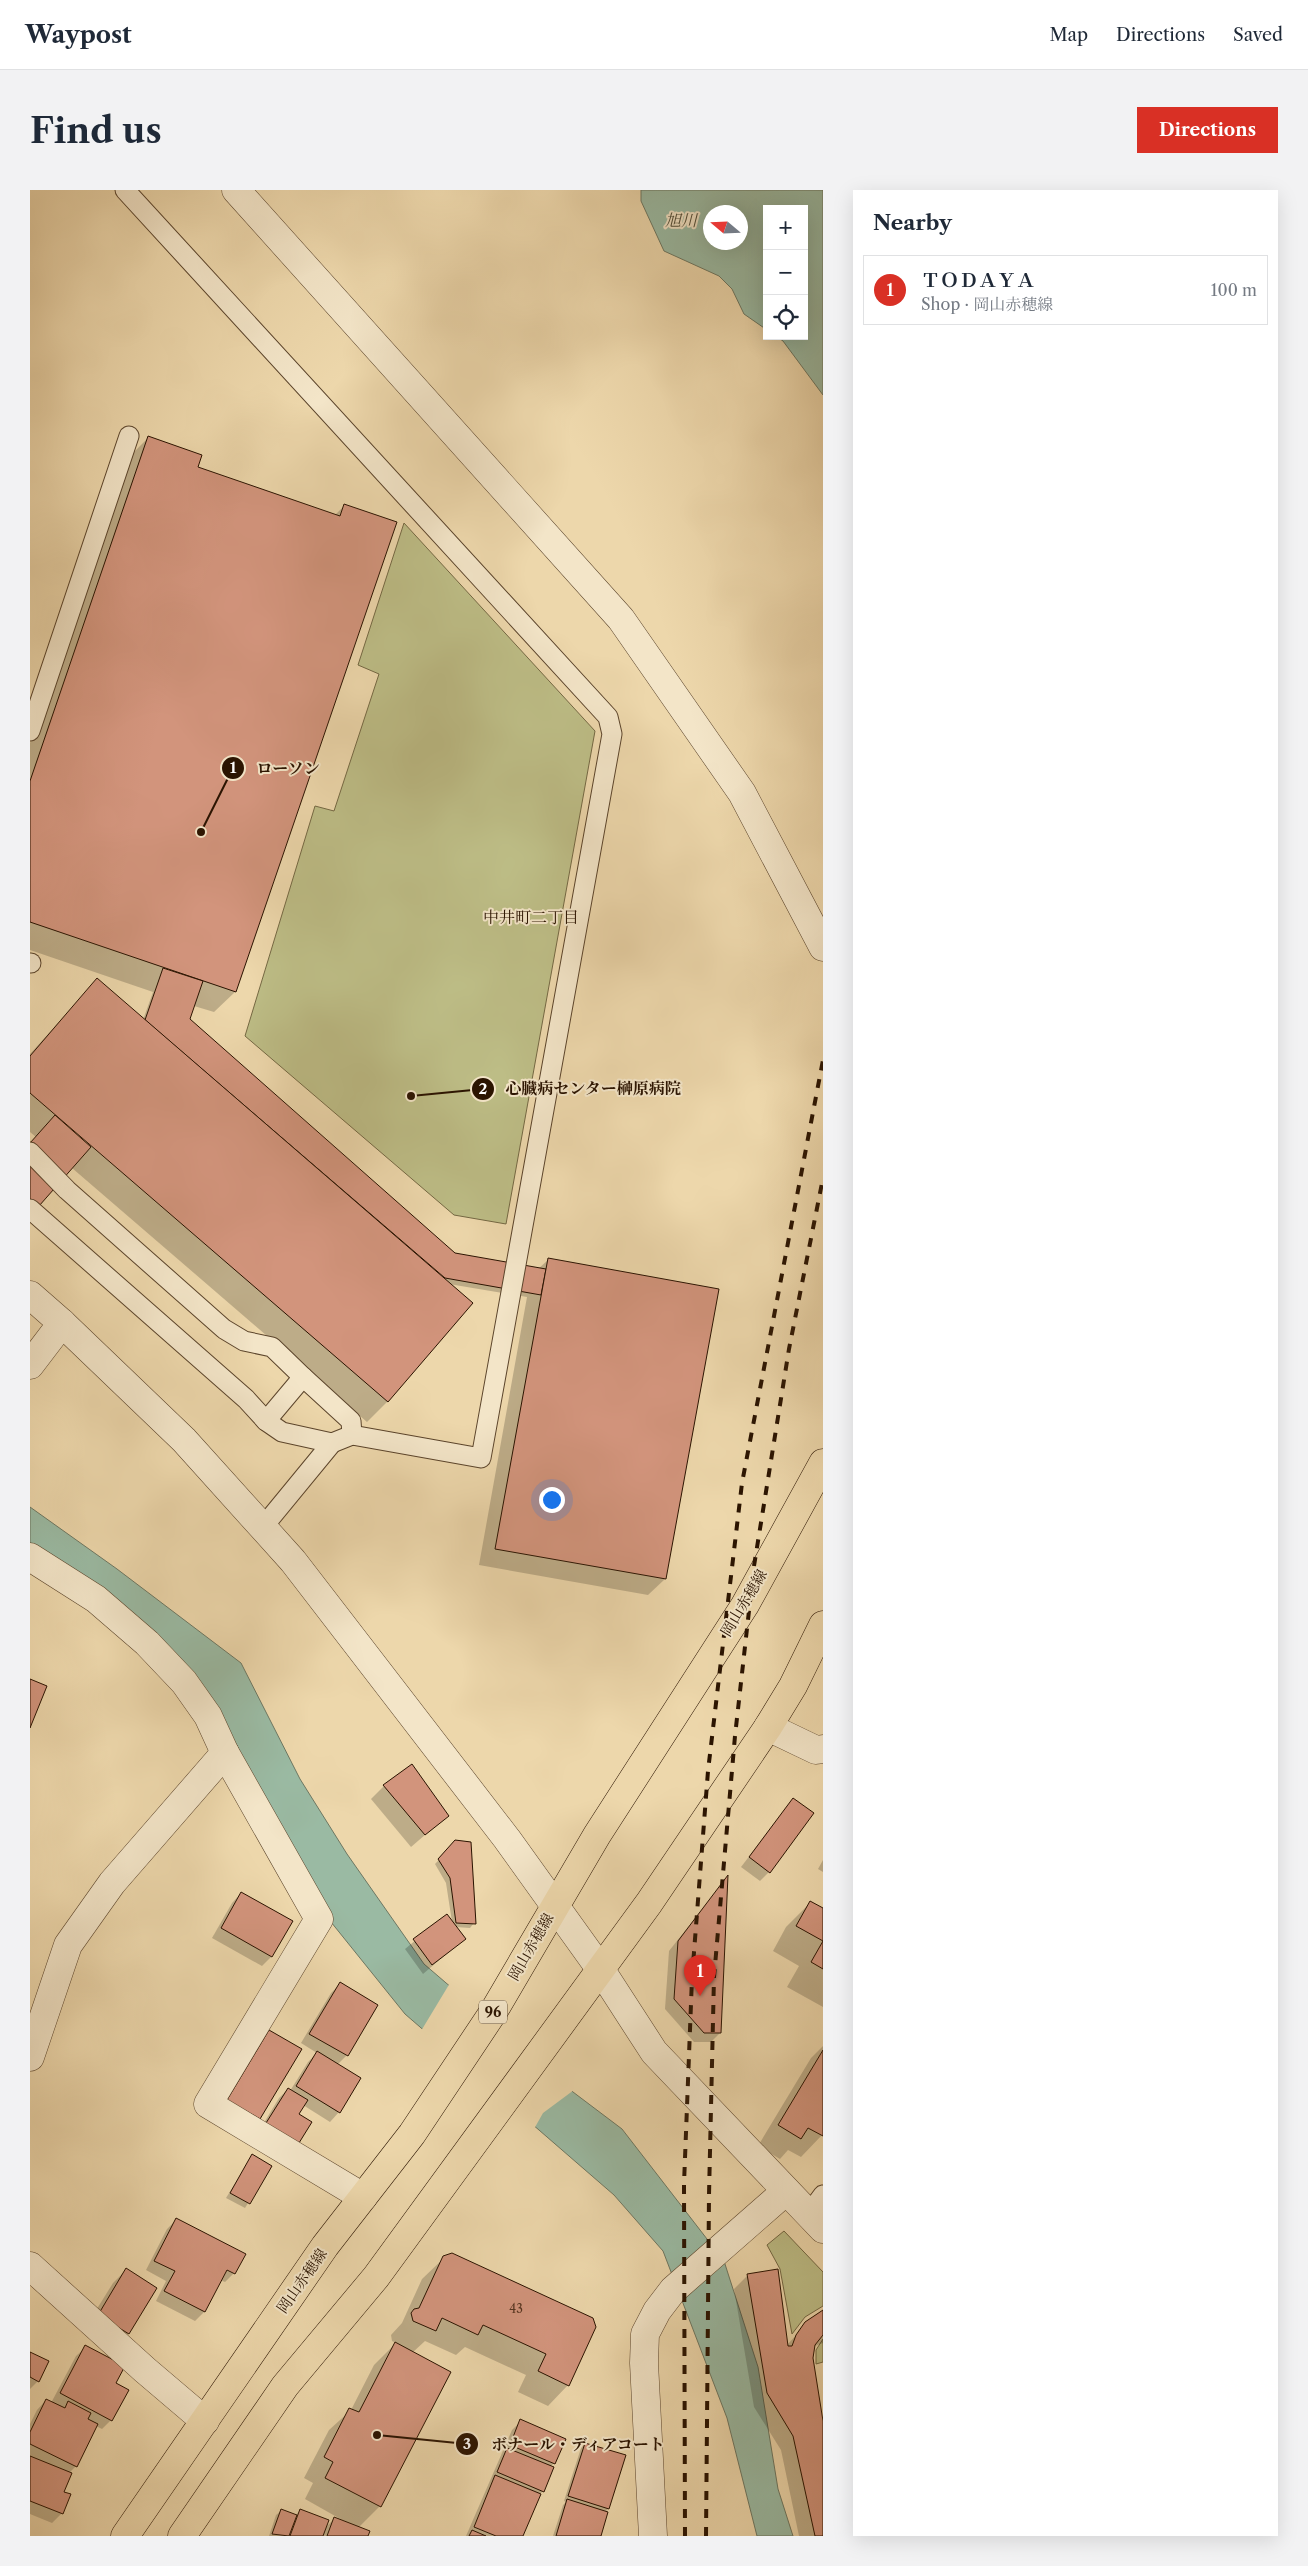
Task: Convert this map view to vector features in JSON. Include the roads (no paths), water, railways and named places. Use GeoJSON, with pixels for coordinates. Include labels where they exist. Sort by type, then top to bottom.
{"type":"FeatureCollection","features":[{"type":"Feature","properties":{"kind":"main road","name":"岡山赤穂線"},"geometry":{"type":"LineString","coordinates":[[125,2536],[325,2246],[412,2134],[492,2014],[597,1835],[745,1605],[823,1463]]}},
{"type":"Feature","properties":{"kind":"main road"},"geometry":{"type":"LineString","coordinates":[[182,2536],[284,2386],[376,2277],[660,1887],[768,1727],[793,1686],[823,1625]]}},
{"type":"Feature","properties":{"kind":"street"},"geometry":{"type":"LineString","coordinates":[[236,190],[621,619],[742,793],[823,948]]}},
{"type":"Feature","properties":{"kind":"street"},"geometry":{"type":"LineString","coordinates":[[30,1295],[62,1323],[184,1440],[294,1561],[395,1690],[556,1905],[654,2052],[786,2191],[818,2213]]}},
{"type":"Feature","properties":{"kind":"street"},"geometry":{"type":"LineString","coordinates":[[30,1365],[62,1323]]}},
{"type":"Feature","properties":{"kind":"street"},"geometry":{"type":"LineString","coordinates":[[30,1557],[96,1599],[147,1643],[184,1682],[208,1716],[225,1753],[319,1919],[208,2104],[363,2198]]}},
{"type":"Feature","properties":{"kind":"street"},"geometry":{"type":"LineString","coordinates":[[768,1727],[816,1750],[823,1749]]}},
{"type":"Feature","properties":{"kind":"street"},"geometry":{"type":"LineString","coordinates":[[30,2057],[68,1945],[112,1883],[225,1753]]}},
{"type":"Feature","properties":{"kind":"street"},"geometry":{"type":"LineString","coordinates":[[652,2536],[644,2364],[645,2334],[657,2311],[673,2290],[786,2191]]}},
{"type":"Feature","properties":{"kind":"street"},"geometry":{"type":"LineString","coordinates":[[30,2266],[205,2421]]}},
{"type":"Feature","properties":{"kind":"lane"},"geometry":{"type":"LineString","coordinates":[[125,190],[608,717],[612,734],[481,1458],[352,1435],[332,1443],[263,1527]]}},
{"type":"Feature","properties":{"kind":"lane"},"geometry":{"type":"LineString","coordinates":[[30,731],[129,436]]}},
{"type":"Feature","properties":{"kind":"lane"},"geometry":{"type":"LineString","coordinates":[[30,1152],[67,1190],[224,1329],[244,1341],[272,1348],[350,1421],[352,1435]]}},
{"type":"Feature","properties":{"kind":"lane"},"geometry":{"type":"LineString","coordinates":[[30,1209],[246,1399],[266,1421],[282,1432],[332,1443]]}},
{"type":"Feature","properties":{"kind":"lane"},"geometry":{"type":"LineString","coordinates":[[266,1421],[303,1377]]}},
{"type":"Feature","properties":{"kind":"water","name":"旭川"},"geometry":{"type":"Polygon","coordinates":[[[641,190],[823,190],[823,395],[782,340],[808,340],[808,205],[763,205],[763,327],[744,314],[732,289],[719,276],[664,251],[641,201],[641,190]]]}},
{"type":"Feature","properties":{"kind":"water"},"geometry":{"type":"Polygon","coordinates":[[[30,1507],[117,1569],[241,1663],[300,1779],[347,1854],[424,1964],[573,2092],[622,2129],[724,2261],[758,2367],[778,2489],[793,2536],[757,2536],[727,2418],[663,2251],[614,2195],[405,2014],[331,1922],[216,1713],[30,1546],[30,1507]]]}},
{"type":"Feature","properties":{"kind":"railway"},"geometry":{"type":"LineString","coordinates":[[685,2536],[684,2184],[692,1978],[708,1771],[742,1483],[823,1060]]}},
{"type":"Feature","properties":{"kind":"railway"},"geometry":{"type":"LineString","coordinates":[[706,2536],[709,2195],[714,1977],[735,1736],[754,1566],[789,1349],[823,1178]]}},
{"type":"Feature","properties":{"kind":"place","name":"ローソン"},"geometry":{"type":"Point","coordinates":[201,832]}},
{"type":"Feature","properties":{"kind":"place","name":"心臓病センター榊原病院"},"geometry":{"type":"Point","coordinates":[411,1096]}},
{"type":"Feature","properties":{"kind":"place","name":"ＴＯＤＡＹＡ"},"geometry":{"type":"Point","coordinates":[700,1996]}},
{"type":"Feature","properties":{"kind":"place","name":"ボナール・ディアコート"},"geometry":{"type":"Point","coordinates":[377,2435]}},
{"type":"Feature","properties":{"kind":"district","name":"中井町二丁目"},"geometry":{"type":"Point","coordinates":[531,917]}}]}
